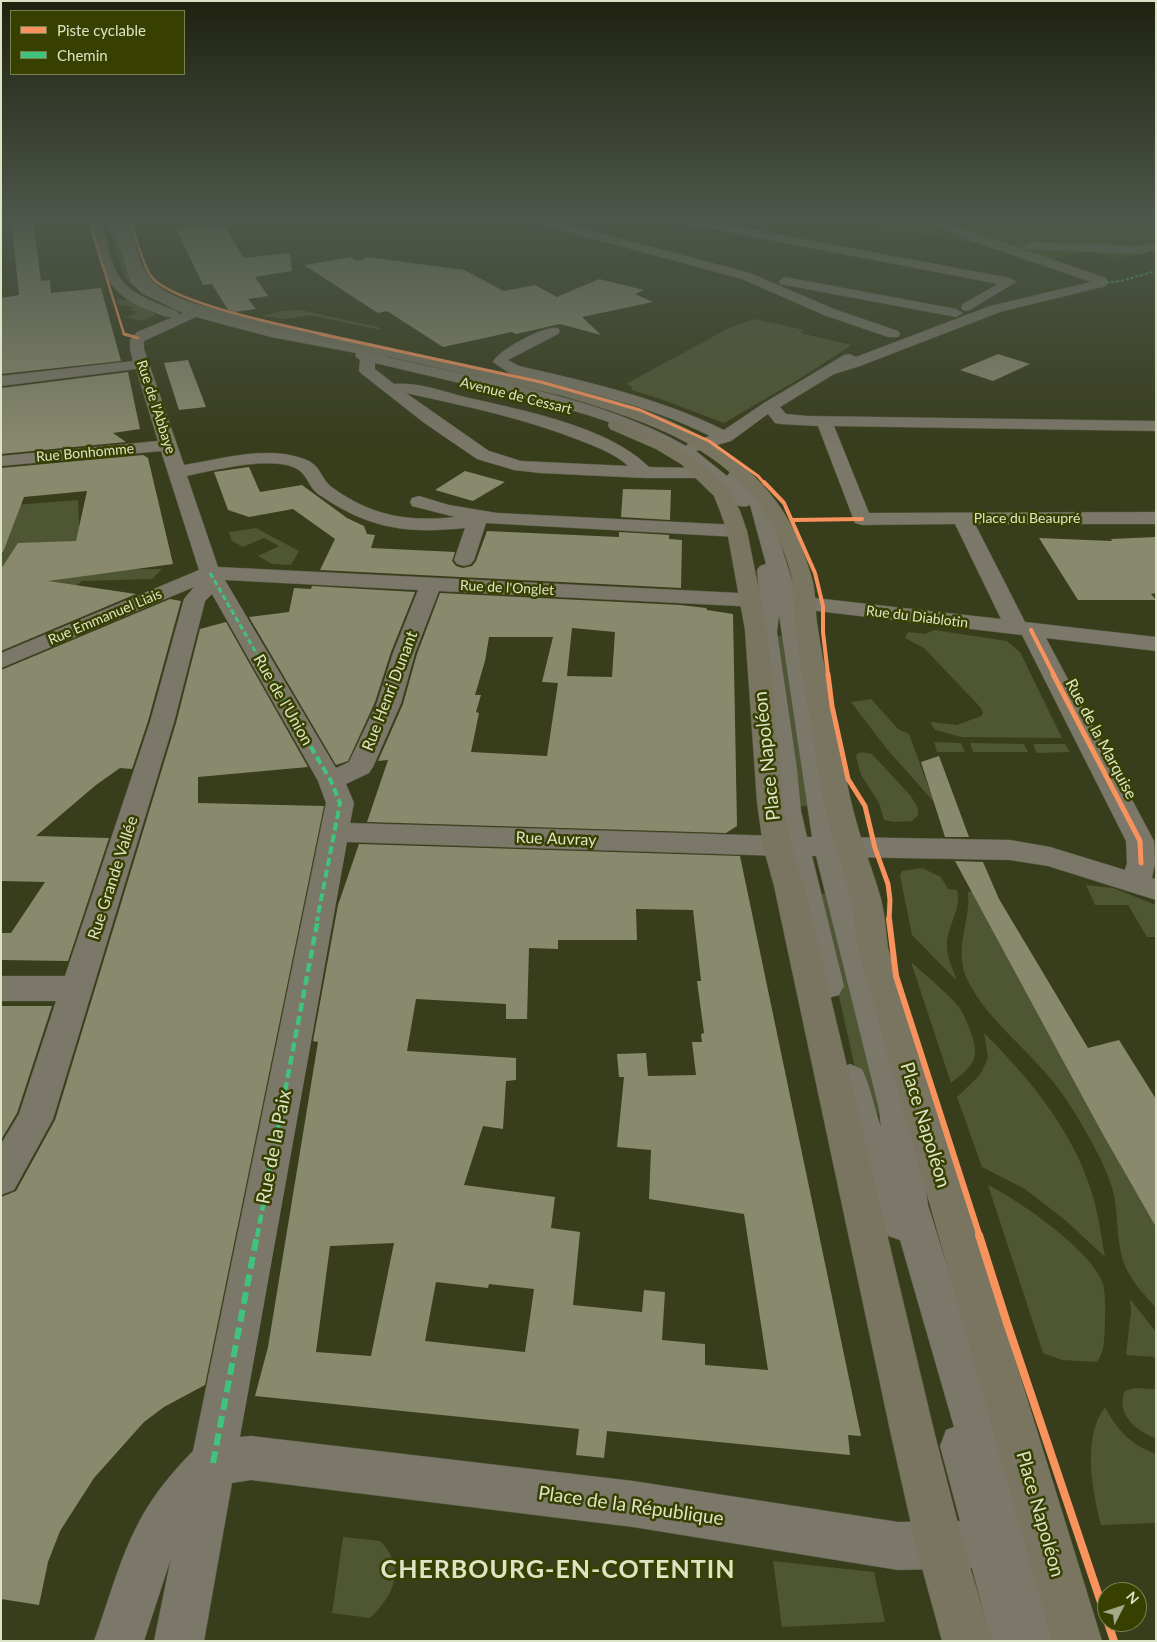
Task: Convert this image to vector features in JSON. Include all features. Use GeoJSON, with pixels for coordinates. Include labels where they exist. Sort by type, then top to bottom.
{"type":"FeatureCollection","features":[{"type":"Feature","properties":{"kind":"main road"},"geometry":{"type":"LineString","coordinates":[[129,295],[140,302],[193,314]]}},
{"type":"Feature","properties":{"kind":"main road","name":"Avenue de Cessart"},"geometry":{"type":"LineString","coordinates":[[193,314],[228,317],[567,392],[647,417],[698,445]]}},
{"type":"Feature","properties":{"kind":"main road","name":"Avenue de Cessart"},"geometry":{"type":"LineString","coordinates":[[193,314],[367,360],[579,412],[662,445],[687,460],[722,494],[737,531],[778,602]]}},
{"type":"Feature","properties":{"kind":"main road","name":"Place Napoléon"},"geometry":{"type":"LineString","coordinates":[[967,1641],[940,1546],[913,1435],[791,896],[785,846],[770,802],[756,630],[778,602],[807,632],[840,813],[840,847],[866,901],[873,948],[1017,1544],[1077,1641]]}},
{"type":"Feature","properties":{"kind":"street"},"geometry":{"type":"LineString","coordinates":[[145,295],[193,314],[557,402],[612,419],[669,443],[712,471],[744,505],[755,528],[778,602]]}},
{"type":"Feature","properties":{"kind":"street"},"geometry":{"type":"LineString","coordinates":[[789,295],[829,312],[880,339]]}},
{"type":"Feature","properties":{"kind":"street"},"geometry":{"type":"LineString","coordinates":[[860,295],[956,313]]}},
{"type":"Feature","properties":{"kind":"street"},"geometry":{"type":"LineString","coordinates":[[698,445],[725,436],[770,406],[834,369],[880,339],[956,313],[992,295]]}},
{"type":"Feature","properties":{"kind":"street"},"geometry":{"type":"LineString","coordinates":[[834,369],[855,364],[995,309],[1054,295]]}},
{"type":"Feature","properties":{"kind":"street"},"geometry":{"type":"LineString","coordinates":[[193,314],[312,342],[373,351],[590,402],[652,425],[698,445],[731,471],[751,492],[759,504],[778,602]]}},
{"type":"Feature","properties":{"kind":"street","name":"Rue de l'Abbaye"},"geometry":{"type":"LineString","coordinates":[[193,314],[138,338],[136,342],[210,573]]}},
{"type":"Feature","properties":{"kind":"street"},"geometry":{"type":"LineString","coordinates":[[829,323],[880,339]]}},
{"type":"Feature","properties":{"kind":"street"},"geometry":{"type":"LineString","coordinates":[[553,331],[506,354],[500,362],[514,370],[649,403],[725,436]]}},
{"type":"Feature","properties":{"kind":"street"},"geometry":{"type":"LineString","coordinates":[[367,360],[367,371],[469,446],[489,457],[520,466],[540,468],[703,474]]}},
{"type":"Feature","properties":{"kind":"street"},"geometry":{"type":"LineString","coordinates":[[1,381],[142,364]]}},
{"type":"Feature","properties":{"kind":"street"},"geometry":{"type":"LineString","coordinates":[[392,389],[404,388],[481,405],[561,428],[617,452],[640,465],[645,473]]}},
{"type":"Feature","properties":{"kind":"street"},"geometry":{"type":"LineString","coordinates":[[770,406],[780,419],[1156,426]]}},
{"type":"Feature","properties":{"kind":"street"},"geometry":{"type":"LineString","coordinates":[[824,421],[862,519],[962,518]]}},
{"type":"Feature","properties":{"kind":"street","name":"Rue Bonhomme"},"geometry":{"type":"LineString","coordinates":[[1,461],[168,446]]}},
{"type":"Feature","properties":{"kind":"street"},"geometry":{"type":"LineString","coordinates":[[177,472],[245,460],[287,461],[301,464],[311,470],[320,488],[328,493],[381,519],[397,523],[422,524],[478,519],[737,531]]}},
{"type":"Feature","properties":{"kind":"street"},"geometry":{"type":"LineString","coordinates":[[420,502],[478,519]]}},
{"type":"Feature","properties":{"kind":"street","name":"Place du Beaupré"},"geometry":{"type":"LineString","coordinates":[[1024,629],[962,518],[1156,518]]}},
{"type":"Feature","properties":{"kind":"street"},"geometry":{"type":"LineString","coordinates":[[464,560],[478,519]]}},
{"type":"Feature","properties":{"kind":"street","name":"Rue de l'Onglet"},"geometry":{"type":"LineString","coordinates":[[210,573],[778,602]]}},
{"type":"Feature","properties":{"kind":"street","name":"Rue Emmanuel Liais"},"geometry":{"type":"LineString","coordinates":[[1,661],[210,573]]}},
{"type":"Feature","properties":{"kind":"street","name":"Rue de l'Union"},"geometry":{"type":"LineString","coordinates":[[210,573],[330,781],[340,802],[336,832]]}},
{"type":"Feature","properties":{"kind":"street","name":"Rue Grande Vallée"},"geometry":{"type":"LineString","coordinates":[[1,1178],[35,1119],[162,722],[194,599],[203,591],[210,573]]}},
{"type":"Feature","properties":{"kind":"street","name":"Rue Henri Dunant"},"geometry":{"type":"LineString","coordinates":[[330,781],[360,767],[389,703],[404,653],[431,584]]}},
{"type":"Feature","properties":{"kind":"street","name":"Rue du Diablotin"},"geometry":{"type":"LineString","coordinates":[[778,602],[1024,629]]}},
{"type":"Feature","properties":{"kind":"street"},"geometry":{"type":"LineString","coordinates":[[1024,629],[1156,644]]}},
{"type":"Feature","properties":{"kind":"street","name":"Rue de la Marquise"},"geometry":{"type":"LineString","coordinates":[[1024,629],[1140,841],[1141,862],[1146,886]]}},
{"type":"Feature","properties":{"kind":"street","name":"Rue Auvray"},"geometry":{"type":"LineString","coordinates":[[336,832],[785,846],[1010,850],[1050,856],[1146,886]]}},
{"type":"Feature","properties":{"kind":"street","name":"Rue de la Paix"},"geometry":{"type":"LineString","coordinates":[[213,1463],[336,832]]}},
{"type":"Feature","properties":{"kind":"street"},"geometry":{"type":"LineString","coordinates":[[785,846],[857,1110],[894,1204],[1017,1544],[1065,1641]]}},
{"type":"Feature","properties":{"kind":"street"},"geometry":{"type":"LineString","coordinates":[[1,988],[78,989]]}},
{"type":"Feature","properties":{"kind":"street","name":"Place de la République"},"geometry":{"type":"LineString","coordinates":[[213,1463],[252,1458],[633,1504],[898,1546],[1017,1544]]}},
{"type":"Feature","properties":{"kind":"street"},"geometry":{"type":"LineString","coordinates":[[119,1641],[149,1553],[158,1534],[186,1492],[213,1463]]}},
{"type":"Feature","properties":{"kind":"street"},"geometry":{"type":"LineString","coordinates":[[179,1641],[213,1463]]}},
{"type":"Feature","properties":{"kind":"street"},"geometry":{"type":"LineString","coordinates":[[1016,1641],[1017,1544]]}},
{"type":"Feature","properties":{"kind":"shaded area"},"geometry":{"type":"Polygon","coordinates":[[[116,299],[130,300],[157,312],[154,313],[156,315],[142,321],[126,317],[138,312],[129,310],[134,307],[118,305],[116,299]]]}},
{"type":"Feature","properties":{"kind":"shaded area"},"geometry":{"type":"Polygon","coordinates":[[[300,310],[378,327],[381,330],[310,315],[287,319],[261,316],[282,311],[300,310]]]}},
{"type":"Feature","properties":{"kind":"shaded area"},"geometry":{"type":"Polygon","coordinates":[[[754,319],[804,330],[800,333],[852,345],[724,423],[632,390],[631,386],[626,384],[729,328],[754,319]]]}},
{"type":"Feature","properties":{"kind":"shaded area"},"geometry":{"type":"Polygon","coordinates":[[[78,500],[81,570],[162,569],[152,579],[82,581],[75,587],[1,592],[1,506],[78,500]]]}},
{"type":"Feature","properties":{"kind":"shaded area"},"geometry":{"type":"Polygon","coordinates":[[[256,528],[299,551],[291,565],[272,564],[258,556],[279,546],[264,538],[243,547],[232,541],[229,532],[256,528]]]}},
{"type":"Feature","properties":{"kind":"shaded area"},"geometry":{"type":"Polygon","coordinates":[[[934,630],[1007,641],[1020,652],[1062,738],[961,737],[935,730],[930,722],[957,725],[981,716],[983,713],[981,708],[924,648],[905,638],[908,632],[925,634],[934,630]]]}},
{"type":"Feature","properties":{"kind":"shaded area"},"geometry":{"type":"Polygon","coordinates":[[[776,636],[783,636],[814,806],[799,806],[776,636]]]}},
{"type":"Feature","properties":{"kind":"shaded area"},"geometry":{"type":"Polygon","coordinates":[[[871,699],[898,729],[909,734],[934,802],[886,748],[851,702],[871,699]]]}},
{"type":"Feature","properties":{"kind":"shaded area"},"geometry":{"type":"Polygon","coordinates":[[[934,742],[961,743],[965,752],[937,752],[934,742]]]}},
{"type":"Feature","properties":{"kind":"shaded area"},"geometry":{"type":"Polygon","coordinates":[[[970,743],[1024,744],[1028,752],[973,752],[970,743]]]}},
{"type":"Feature","properties":{"kind":"shaded area"},"geometry":{"type":"Polygon","coordinates":[[[1033,744],[1065,744],[1070,752],[1037,753],[1033,744]]]}},
{"type":"Feature","properties":{"kind":"shaded area"},"geometry":{"type":"Polygon","coordinates":[[[861,752],[872,754],[910,795],[918,808],[918,815],[912,821],[894,822],[884,820],[879,803],[861,775],[856,757],[861,752]]]}},
{"type":"Feature","properties":{"kind":"shaded area"},"geometry":{"type":"Polygon","coordinates":[[[922,868],[941,877],[948,889],[957,890],[958,903],[948,936],[947,948],[957,981],[912,935],[900,876],[902,871],[922,868]]]}},
{"type":"Feature","properties":{"kind":"shaded area"},"geometry":{"type":"Polygon","coordinates":[[[1086,885],[1113,888],[1156,905],[1156,937],[1147,937],[1128,905],[1095,905],[1086,885]]]}},
{"type":"Feature","properties":{"kind":"shaded area"},"geometry":{"type":"Polygon","coordinates":[[[973,891],[1101,1131],[1156,1226],[1156,1307],[1139,1289],[1123,1261],[1112,1189],[1108,1176],[1085,1130],[1051,1079],[991,1015],[966,977],[963,966],[962,945],[968,892],[973,891]]]}},
{"type":"Feature","properties":{"kind":"shaded area"},"geometry":{"type":"Polygon","coordinates":[[[816,894],[834,894],[881,1113],[878,1114],[874,1112],[858,1081],[816,894]]]}},
{"type":"Feature","properties":{"kind":"shaded area"},"geometry":{"type":"Polygon","coordinates":[[[911,962],[955,1002],[967,1023],[972,1037],[975,1054],[972,1063],[951,1083],[911,962]]]}},
{"type":"Feature","properties":{"kind":"shaded area"},"geometry":{"type":"Polygon","coordinates":[[[984,1033],[1017,1068],[1047,1105],[1072,1146],[1083,1167],[1091,1190],[1105,1257],[1065,1220],[1025,1189],[982,1167],[957,1097],[980,1075],[988,1058],[984,1033]]]}},
{"type":"Feature","properties":{"kind":"shaded area"},"geometry":{"type":"Polygon","coordinates":[[[988,1185],[1017,1202],[1053,1228],[1070,1242],[1097,1271],[1105,1294],[1105,1325],[1104,1345],[1097,1362],[1062,1360],[1043,1353],[988,1185]]]}},
{"type":"Feature","properties":{"kind":"shaded area"},"geometry":{"type":"Polygon","coordinates":[[[1130,1299],[1156,1332],[1156,1357],[1126,1355],[1131,1311],[1130,1299]]]}},
{"type":"Feature","properties":{"kind":"shaded area"},"geometry":{"type":"Polygon","coordinates":[[[1134,1388],[1156,1389],[1156,1438],[1141,1431],[1125,1414],[1123,1399],[1125,1391],[1134,1388]]]}},
{"type":"Feature","properties":{"kind":"shaded area"},"geometry":{"type":"Polygon","coordinates":[[[1105,1407],[1126,1436],[1139,1446],[1156,1454],[1156,1523],[1101,1525],[1092,1480],[1091,1448],[1093,1433],[1105,1407]]]}},
{"type":"Feature","properties":{"kind":"shaded area"},"geometry":{"type":"Polygon","coordinates":[[[343,1537],[380,1541],[393,1561],[395,1571],[391,1591],[370,1618],[332,1613],[343,1537]]]}},
{"type":"Feature","properties":{"kind":"shaded area"},"geometry":{"type":"Polygon","coordinates":[[[773,1561],[874,1572],[885,1622],[782,1627],[773,1561]]]}},
{"type":"Feature","properties":{"kind":"building"},"geometry":{"type":"Polygon","coordinates":[[[19,295],[103,295],[121,361],[1,374],[1,298],[19,295]]]}},
{"type":"Feature","properties":{"kind":"building"},"geometry":{"type":"Polygon","coordinates":[[[219,295],[268,296],[248,299],[256,309],[234,312],[228,310],[219,295]]]}},
{"type":"Feature","properties":{"kind":"building"},"geometry":{"type":"Polygon","coordinates":[[[350,295],[553,295],[557,297],[563,295],[636,295],[653,302],[582,317],[601,335],[560,324],[443,347],[387,311],[378,313],[350,295]]]}},
{"type":"Feature","properties":{"kind":"building"},"geometry":{"type":"Polygon","coordinates":[[[998,354],[1030,364],[993,381],[960,370],[998,354]]]}},
{"type":"Feature","properties":{"kind":"building"},"geometry":{"type":"Polygon","coordinates":[[[188,360],[206,407],[179,410],[164,363],[188,360]]]}},
{"type":"Feature","properties":{"kind":"building"},"geometry":{"type":"Polygon","coordinates":[[[128,372],[140,429],[113,433],[126,442],[1,454],[1,388],[128,372]]]}},
{"type":"Feature","properties":{"kind":"building"},"geometry":{"type":"Polygon","coordinates":[[[143,455],[148,458],[173,564],[48,581],[136,594],[1,651],[1,569],[18,543],[76,541],[87,491],[24,497],[3,552],[1,552],[1,468],[143,455]]]}},
{"type":"Feature","properties":{"kind":"building"},"geometry":{"type":"Polygon","coordinates":[[[249,467],[260,492],[302,485],[347,518],[364,526],[367,534],[375,535],[371,548],[455,552],[452,561],[456,566],[463,568],[472,566],[476,561],[487,531],[619,537],[619,532],[669,535],[669,539],[682,540],[681,588],[320,570],[335,539],[293,509],[249,517],[228,510],[214,472],[249,467]]]}},
{"type":"Feature","properties":{"kind":"building"},"geometry":{"type":"Polygon","coordinates":[[[465,471],[505,482],[473,501],[435,490],[465,471]]]}},
{"type":"Feature","properties":{"kind":"building"},"geometry":{"type":"Polygon","coordinates":[[[623,489],[671,490],[670,520],[621,517],[623,489]]]}},
{"type":"Feature","properties":{"kind":"building"},"geometry":{"type":"Polygon","coordinates":[[[1156,537],[1156,593],[1151,594],[1156,600],[1078,600],[1039,538],[1112,541],[1111,539],[1156,537]]]}},
{"type":"Feature","properties":{"kind":"building"},"geometry":{"type":"Polygon","coordinates":[[[312,586],[415,592],[391,652],[375,702],[348,761],[336,765],[249,617],[289,612],[294,588],[311,589],[312,586]]]}},
{"type":"Feature","properties":{"kind":"building"},"geometry":{"type":"Polygon","coordinates":[[[440,593],[680,605],[733,614],[737,826],[726,833],[367,822],[388,760],[378,761],[403,704],[417,654],[440,593]],[[572,628],[567,676],[612,677],[615,632],[572,628]],[[489,637],[485,661],[475,695],[481,695],[476,712],[479,713],[471,752],[547,756],[558,683],[542,682],[553,637],[489,637]]]}},
{"type":"Feature","properties":{"kind":"building"},"geometry":{"type":"Polygon","coordinates":[[[170,599],[181,601],[148,721],[132,769],[120,768],[96,785],[36,836],[109,838],[68,961],[1,960],[1,933],[11,933],[45,882],[1,881],[1,670],[170,599]]]}},
{"type":"Feature","properties":{"kind":"building"},"geometry":{"type":"Polygon","coordinates":[[[226,622],[308,767],[198,777],[198,803],[324,806],[205,1385],[164,1407],[144,1422],[94,1478],[60,1531],[48,1562],[39,1605],[1,1599],[1,1197],[16,1191],[55,1120],[176,723],[200,629],[226,622]]]}},
{"type":"Feature","properties":{"kind":"building"},"geometry":{"type":"Polygon","coordinates":[[[939,756],[969,837],[945,837],[921,762],[939,756]]]}},
{"type":"Feature","properties":{"kind":"building"},"geometry":{"type":"Polygon","coordinates":[[[359,844],[740,856],[861,1436],[848,1435],[850,1455],[607,1431],[604,1458],[576,1455],[579,1429],[255,1396],[268,1347],[318,1042],[313,1041],[338,905],[359,844]],[[636,909],[637,940],[558,940],[558,949],[529,948],[527,1019],[506,1019],[506,1004],[416,999],[407,1051],[516,1058],[516,1080],[506,1081],[503,1129],[483,1126],[464,1185],[555,1197],[551,1228],[580,1232],[573,1305],[642,1312],[644,1290],[665,1292],[662,1340],[705,1344],[705,1365],[768,1370],[744,1214],[649,1199],[651,1150],[617,1147],[624,1077],[619,1077],[617,1054],[646,1053],[648,1076],[696,1075],[692,1042],[702,1042],[701,1034],[704,1033],[697,981],[701,981],[693,910],[636,909]],[[394,1243],[330,1246],[316,1352],[371,1356],[394,1243]],[[436,1282],[425,1341],[525,1352],[534,1289],[489,1284],[488,1288],[436,1282]]]}},
{"type":"Feature","properties":{"kind":"building"},"geometry":{"type":"Polygon","coordinates":[[[955,861],[983,862],[999,899],[1088,1048],[1119,1040],[1156,1099],[1156,1227],[1101,1131],[955,861]]]}},
{"type":"Feature","properties":{"kind":"building"},"geometry":{"type":"Polygon","coordinates":[[[1,1006],[52,1006],[17,1113],[1,1140],[1,1006]]]}},
{"type":"Feature","properties":{"kind":"marked path"},"geometry":{"type":"LineString","coordinates":[[210,573],[331,781],[340,803],[213,1463]]}},
{"type":"Feature","properties":{"kind":"cycle path"},"geometry":{"type":"LineString","coordinates":[[112,295],[124,334],[138,338]]}},
{"type":"Feature","properties":{"kind":"cycle path"},"geometry":{"type":"LineString","coordinates":[[176,295],[254,319],[541,382],[640,410],[709,441],[758,476],[784,503],[815,573],[823,606],[823,632],[832,706],[848,779],[865,806],[875,848],[888,884],[891,947],[896,976],[1006,1320],[1114,1641]]}},
{"type":"Feature","properties":{"kind":"cycle path"},"geometry":{"type":"LineString","coordinates":[[793,520],[862,519]]}},
{"type":"Feature","properties":{"kind":"cycle path"},"geometry":{"type":"LineString","coordinates":[[1031,630],[1140,841],[1141,863]]}},
{"type":"Feature","properties":{"kind":"district","name":"CHERBOURG-EN-COTENTIN"},"geometry":{"type":"Point","coordinates":[558,1570]}}]}
